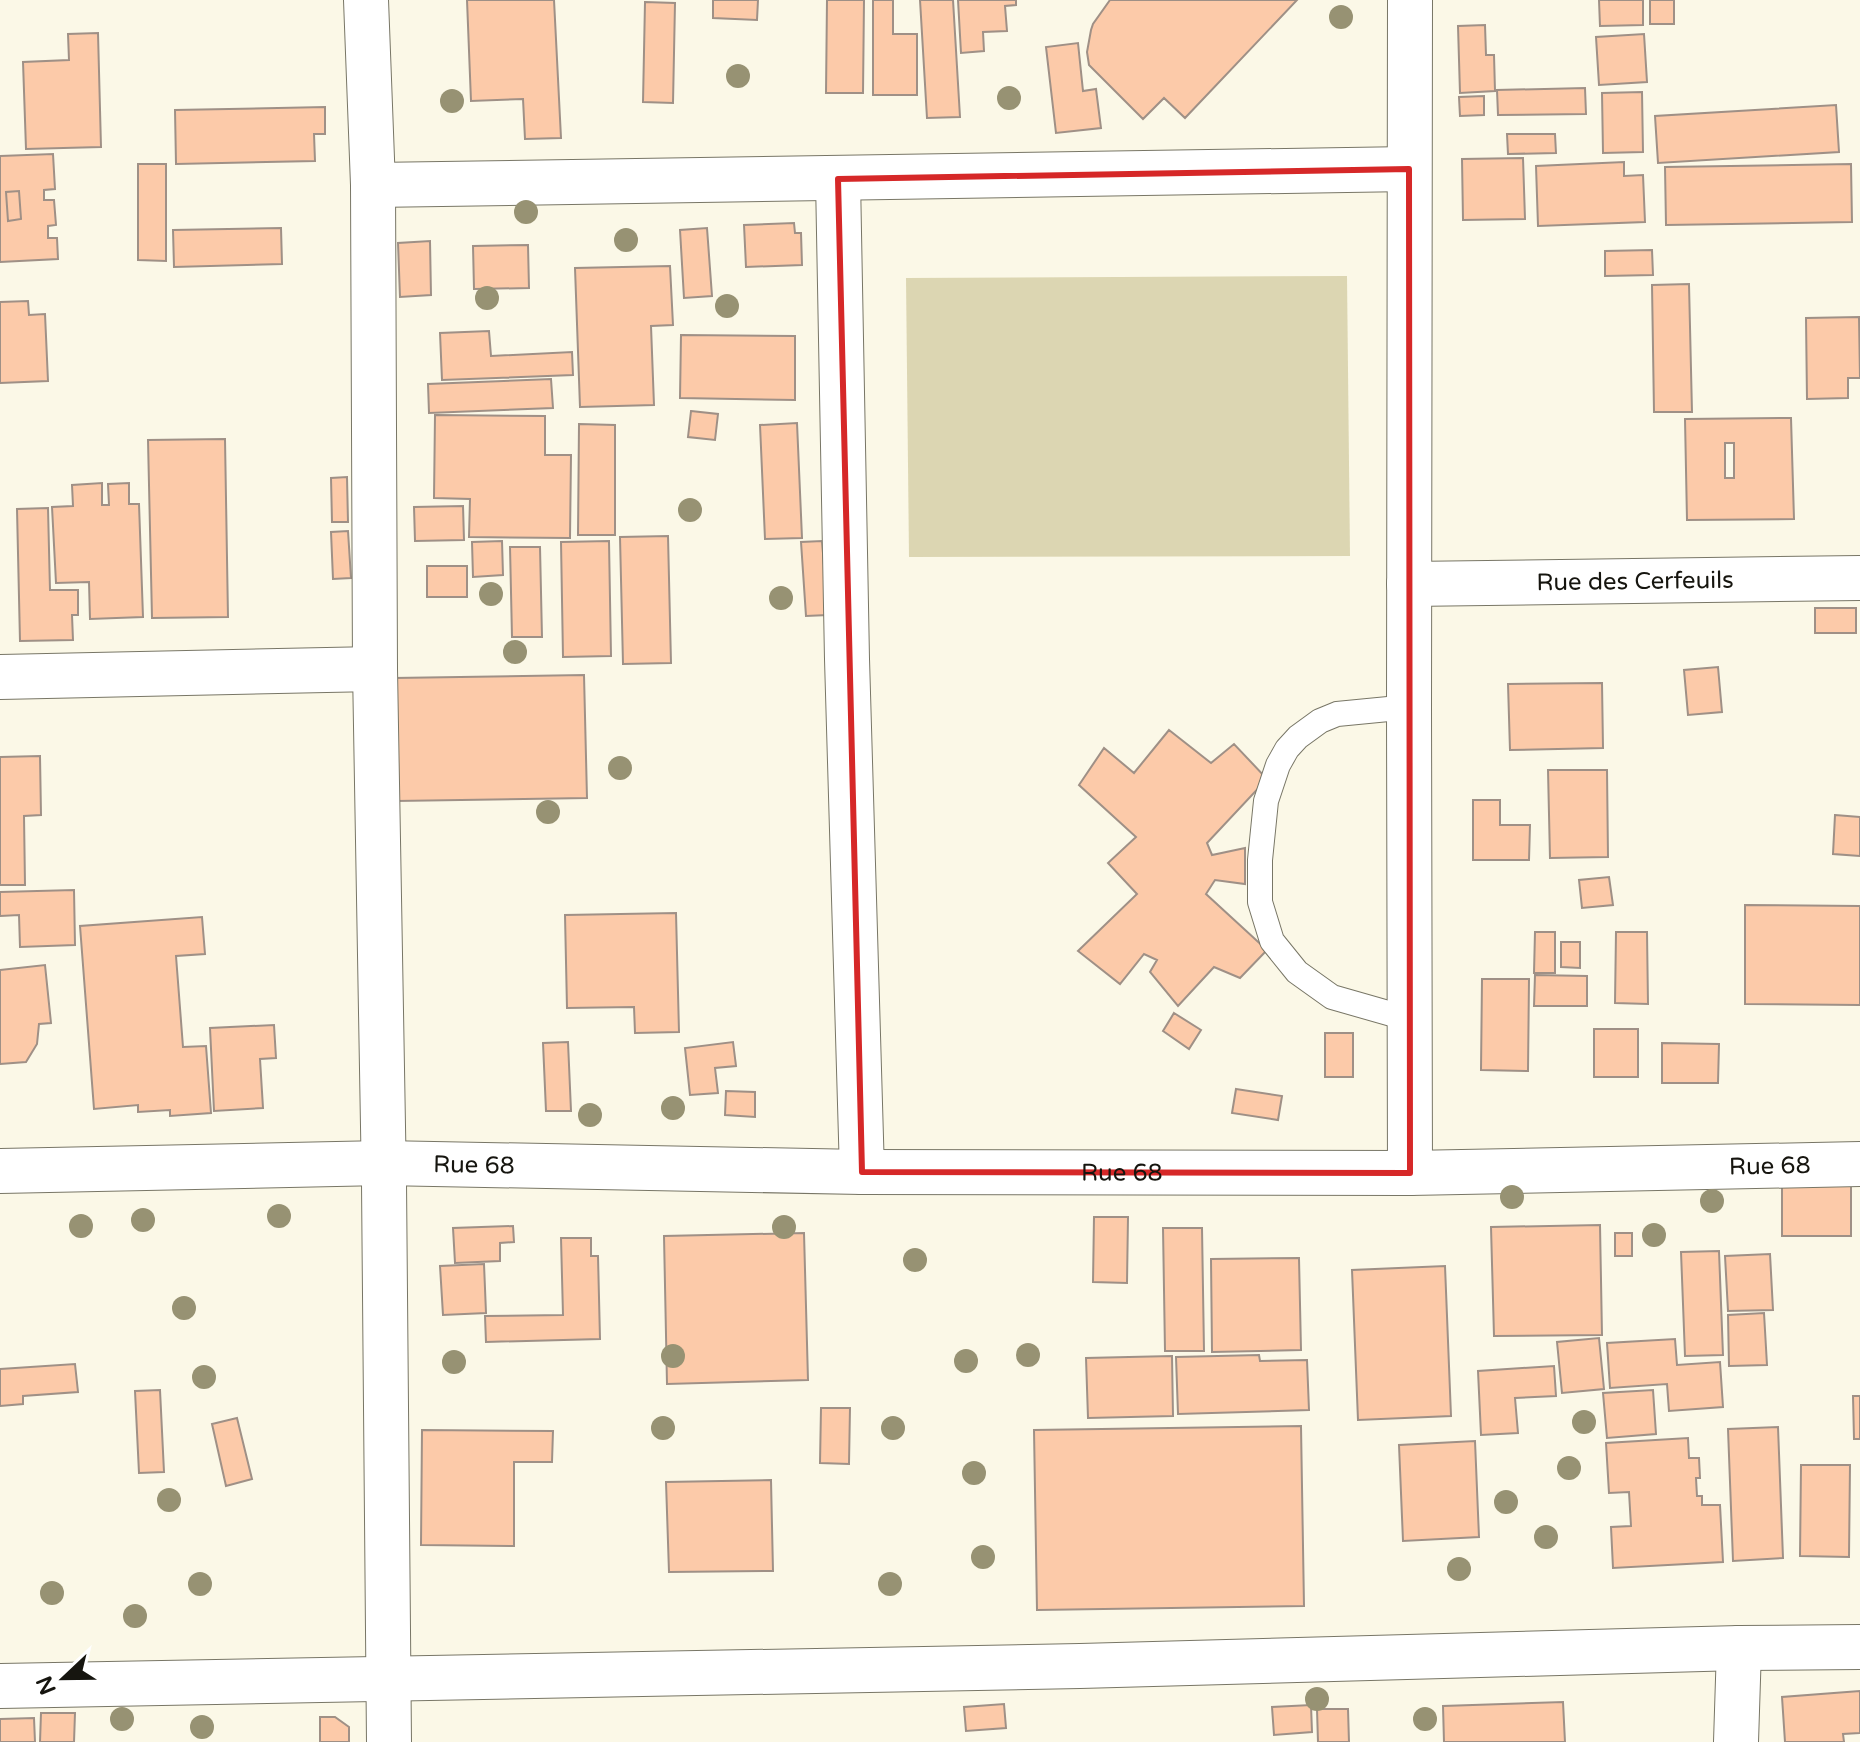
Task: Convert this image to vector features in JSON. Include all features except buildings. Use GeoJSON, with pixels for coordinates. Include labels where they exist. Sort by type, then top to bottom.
{"type":"FeatureCollection","features":[{"type":"Feature","properties":{"kind":"street"},"geometry":{"type":"LineString","coordinates":[[366,0],[373,185],[375,669],[389,1742]]}},
{"type":"Feature","properties":{"kind":"street"},"geometry":{"type":"LineString","coordinates":[[1410,0],[1410,1173]]}},
{"type":"Feature","properties":{"kind":"street"},"geometry":{"type":"LineString","coordinates":[[373,185],[1409,169]]}},
{"type":"Feature","properties":{"kind":"street"},"geometry":{"type":"LineString","coordinates":[[838,179],[846,644],[862,1172]]}},
{"type":"Feature","properties":{"kind":"street","name":"Rue des Cerfeuils"},"geometry":{"type":"LineString","coordinates":[[1409,584],[1860,578]]}},
{"type":"Feature","properties":{"kind":"street"},"geometry":{"type":"LineString","coordinates":[[0,677],[375,669]]}},
{"type":"Feature","properties":{"kind":"street","name":"Rue 68"},"geometry":{"type":"LineString","coordinates":[[0,1171],[383,1163],[862,1172],[1410,1173],[1860,1164]]}},
{"type":"Feature","properties":{"kind":"street"},"geometry":{"type":"LineString","coordinates":[[0,1686],[1860,1647]]}},
{"type":"Feature","properties":{"kind":"street"},"geometry":{"type":"LineString","coordinates":[[1736,1742],[1739,1648]]}},
{"type":"Feature","properties":{"kind":"lane"},"geometry":{"type":"LineString","coordinates":[[1409,707],[1337,714],[1320,721],[1298,737],[1278,765],[1266,801],[1260,860],[1260,902],[1272,941],[1297,972],[1332,997],[1409,1019]]}},
{"type":"Feature","properties":{"kind":"highlighted area"},"geometry":{"type":"Polygon","coordinates":[[[1409,169],[1410,1173],[862,1172],[838,179],[1409,169]]]}},
{"type":"Feature","properties":{"kind":"shaded area"},"geometry":{"type":"Polygon","coordinates":[[[1347,276],[1350,556],[909,557],[906,278],[1347,276]]]}}]}
